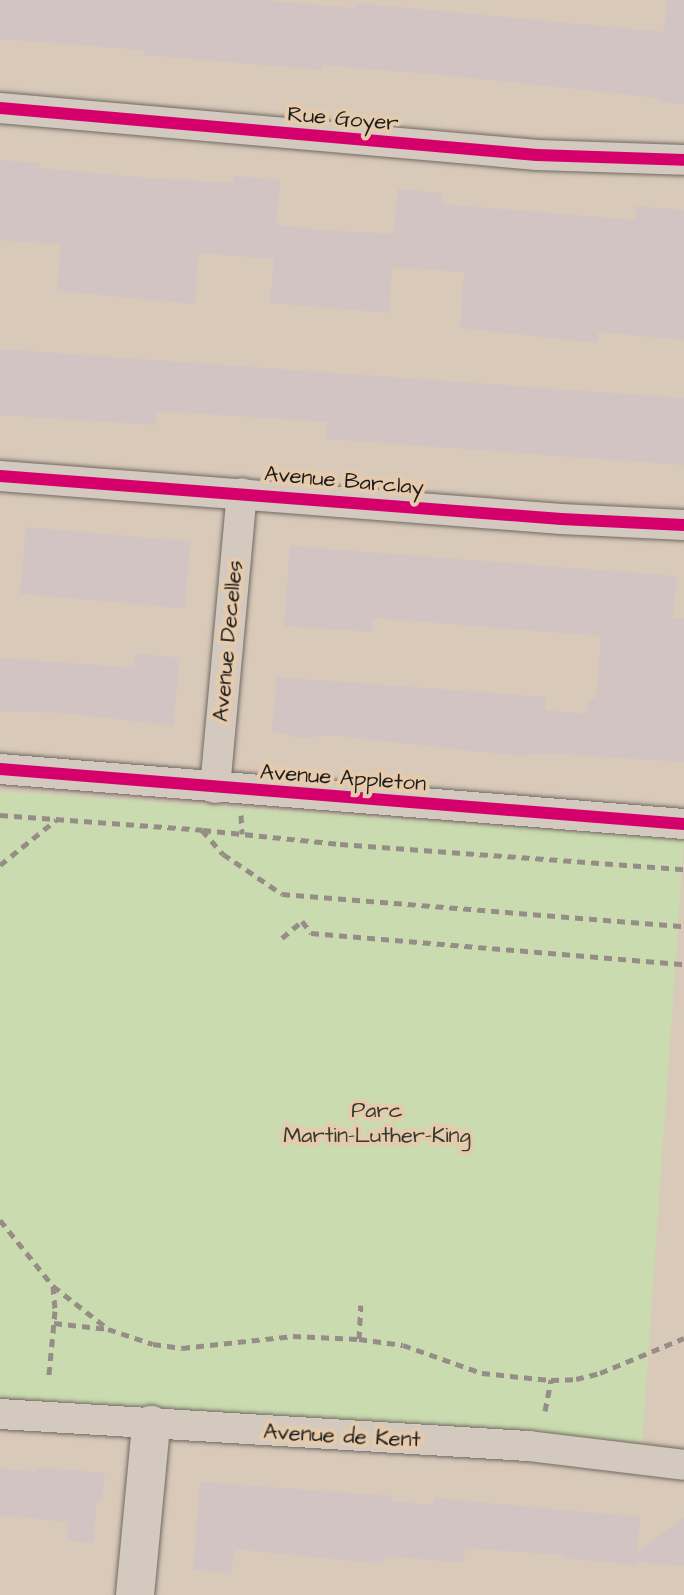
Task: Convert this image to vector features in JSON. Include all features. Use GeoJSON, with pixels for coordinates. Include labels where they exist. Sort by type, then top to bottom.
{"type":"FeatureCollection","features":[{"type":"Feature","properties":{"kind":"street","name":"Rue Goyer"},"geometry":{"type":"LineString","coordinates":[[0,108],[537,155],[684,160]]}},
{"type":"Feature","properties":{"kind":"street","name":"Avenue Barclay"},"geometry":{"type":"LineString","coordinates":[[0,476],[561,519],[684,525]]}},
{"type":"Feature","properties":{"kind":"street","name":"Avenue Decelles"},"geometry":{"type":"LineString","coordinates":[[215,788],[242,493]]}},
{"type":"Feature","properties":{"kind":"street","name":"Avenue Appleton"},"geometry":{"type":"LineString","coordinates":[[0,769],[684,824]]}},
{"type":"Feature","properties":{"kind":"street","name":"Avenue de Kent"},"geometry":{"type":"LineString","coordinates":[[0,1414],[528,1446],[684,1465]]}},
{"type":"Feature","properties":{"kind":"street"},"geometry":{"type":"LineString","coordinates":[[135,1595],[151,1425]]}},
{"type":"Feature","properties":{"kind":"path"},"geometry":{"type":"LineString","coordinates":[[241,810],[242,834]]}},
{"type":"Feature","properties":{"kind":"path"},"geometry":{"type":"LineString","coordinates":[[0,815],[684,869]]}},
{"type":"Feature","properties":{"kind":"path"},"geometry":{"type":"LineString","coordinates":[[0,865],[57,820]]}},
{"type":"Feature","properties":{"kind":"path"},"geometry":{"type":"LineString","coordinates":[[202,830],[223,854],[282,894],[684,926]]}},
{"type":"Feature","properties":{"kind":"path"},"geometry":{"type":"LineString","coordinates":[[282,938],[302,921],[311,933],[684,964]]}},
{"type":"Feature","properties":{"kind":"path"},"geometry":{"type":"LineString","coordinates":[[0,1220],[53,1286],[108,1329]]}},
{"type":"Feature","properties":{"kind":"path"},"geometry":{"type":"LineString","coordinates":[[49,1375],[54,1323],[53,1286]]}},
{"type":"Feature","properties":{"kind":"path"},"geometry":{"type":"LineString","coordinates":[[359,1339],[361,1305]]}},
{"type":"Feature","properties":{"kind":"path"},"geometry":{"type":"LineString","coordinates":[[54,1323],[108,1329],[143,1341],[182,1348],[293,1336],[359,1339],[403,1345],[482,1373],[551,1380],[576,1379],[600,1373],[684,1338]]}},
{"type":"Feature","properties":{"kind":"path"},"geometry":{"type":"LineString","coordinates":[[545,1411],[551,1380]]}},
{"type":"Feature","properties":{"kind":"green space","name":"Parc Martin-Luther-King"},"geometry":{"type":"Polygon","coordinates":[[[0,791],[684,839],[642,1442],[0,1397],[0,791]]]}},
{"type":"Feature","properties":{"kind":"building"},"geometry":{"type":"Polygon","coordinates":[[[0,0],[258,0],[355,8],[355,3],[664,32],[667,0],[684,0],[684,104],[658,102],[659,98],[454,76],[322,65],[322,70],[144,55],[144,50],[0,39],[0,0]]]}},
{"type":"Feature","properties":{"kind":"building"},"geometry":{"type":"Polygon","coordinates":[[[0,160],[40,163],[39,168],[149,178],[233,183],[233,176],[280,180],[276,225],[322,230],[394,234],[398,189],[442,193],[441,204],[635,220],[636,206],[684,210],[684,340],[598,332],[597,343],[460,328],[464,272],[392,267],[389,313],[270,303],[274,259],[198,253],[195,304],[57,291],[61,245],[0,240],[0,160]]]}},
{"type":"Feature","properties":{"kind":"building"},"geometry":{"type":"Polygon","coordinates":[[[0,349],[684,398],[684,465],[326,439],[328,422],[157,411],[156,425],[0,415],[0,349]]]}},
{"type":"Feature","properties":{"kind":"building"},"geometry":{"type":"Polygon","coordinates":[[[26,527],[190,541],[185,608],[20,594],[26,527]]]}},
{"type":"Feature","properties":{"kind":"building"},"geometry":{"type":"Polygon","coordinates":[[[290,546],[677,576],[673,618],[684,618],[684,762],[543,753],[519,756],[329,735],[314,736],[314,739],[299,738],[272,731],[277,677],[546,697],[545,710],[587,714],[589,698],[596,698],[601,636],[373,618],[372,632],[284,626],[290,546]]]}},
{"type":"Feature","properties":{"kind":"building"},"geometry":{"type":"Polygon","coordinates":[[[136,653],[180,658],[173,726],[65,713],[0,711],[0,658],[134,668],[136,653]]]}},
{"type":"Feature","properties":{"kind":"building"},"geometry":{"type":"Polygon","coordinates":[[[35,1467],[105,1473],[102,1501],[97,1500],[93,1543],[67,1541],[68,1522],[0,1515],[0,1468],[35,1472],[35,1467]]]}},
{"type":"Feature","properties":{"kind":"building"},"geometry":{"type":"Polygon","coordinates":[[[200,1482],[392,1496],[392,1501],[433,1505],[434,1498],[640,1517],[637,1553],[684,1517],[684,1566],[636,1562],[636,1565],[562,1558],[562,1555],[465,1548],[464,1563],[386,1556],[382,1564],[235,1549],[231,1573],[193,1570],[200,1482]]]}},
{"type":"Feature","properties":{"kind":"cycle path"},"geometry":{"type":"LineString","coordinates":[[0,108],[537,155],[684,160]]}},
{"type":"Feature","properties":{"kind":"cycle path"},"geometry":{"type":"LineString","coordinates":[[0,476],[561,519],[684,525]]}},
{"type":"Feature","properties":{"kind":"cycle path"},"geometry":{"type":"LineString","coordinates":[[0,769],[684,824]]}}]}
